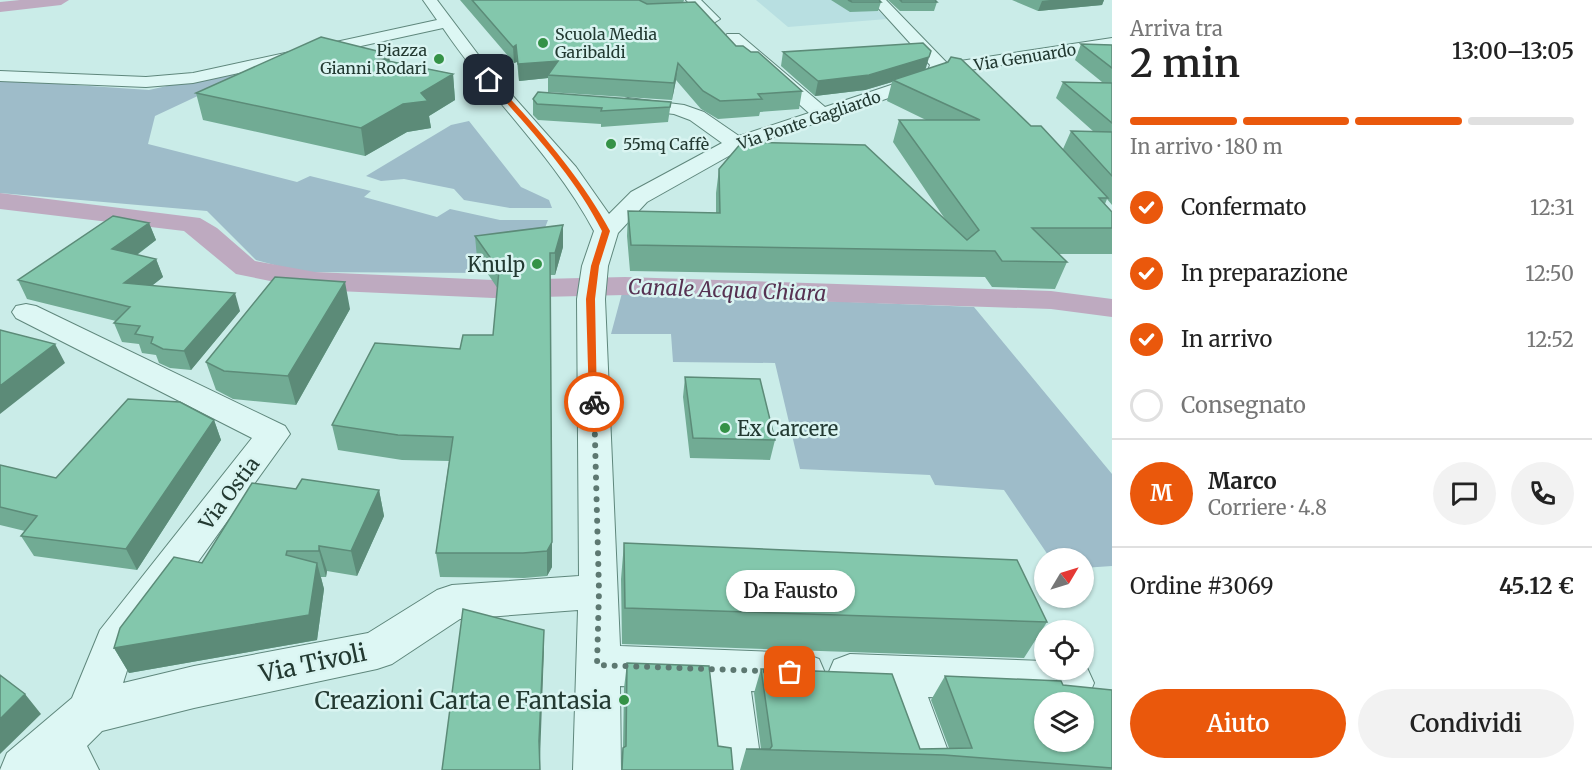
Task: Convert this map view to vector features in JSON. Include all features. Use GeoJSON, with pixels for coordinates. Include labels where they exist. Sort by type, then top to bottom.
{"type":"FeatureCollection","features":[{"type":"Feature","properties":{"kind":"street"},"geometry":{"type":"LineString","coordinates":[[430,0],[489,80],[507,98],[592,204],[606,231],[593,282],[599,591],[597,770]]}},
{"type":"Feature","properties":{"kind":"street"},"geometry":{"type":"LineString","coordinates":[[878,0],[939,64],[975,82]]}},
{"type":"Feature","properties":{"kind":"street"},"geometry":{"type":"LineString","coordinates":[[681,12],[703,10]]}},
{"type":"Feature","properties":{"kind":"street"},"geometry":{"type":"LineString","coordinates":[[0,76],[146,82],[193,78],[448,22]]}},
{"type":"Feature","properties":{"kind":"street"},"geometry":{"type":"LineString","coordinates":[[733,38],[823,114]]}},
{"type":"Feature","properties":{"kind":"street","name":"Via Genuardo"},"geometry":{"type":"LineString","coordinates":[[945,69],[1108,47]]}},
{"type":"Feature","properties":{"kind":"street","name":"Via Ponte Gagliardo"},"geometry":{"type":"LineString","coordinates":[[606,231],[639,197],[736,144],[935,76],[945,69]]}},
{"type":"Feature","properties":{"kind":"street"},"geometry":{"type":"LineString","coordinates":[[507,98],[529,98]]}},
{"type":"Feature","properties":{"kind":"street"},"geometry":{"type":"LineString","coordinates":[[606,103],[676,109],[697,116],[736,144]]}},
{"type":"Feature","properties":{"kind":"street","name":"Via Ostia"},"geometry":{"type":"LineString","coordinates":[[26,312],[199,385],[273,434],[115,644],[61,749]]}},
{"type":"Feature","properties":{"kind":"street","name":"Via Tivoli"},"geometry":{"type":"LineString","coordinates":[[61,749],[194,687],[377,650],[452,602],[599,591]]}},
{"type":"Feature","properties":{"kind":"street"},"geometry":{"type":"LineString","coordinates":[[597,665],[1072,683],[1070,680]]}},
{"type":"Feature","properties":{"kind":"street"},"geometry":{"type":"LineString","coordinates":[[726,670],[738,770]]}},
{"type":"Feature","properties":{"kind":"street"},"geometry":{"type":"LineString","coordinates":[[897,676],[931,770]]}},
{"type":"Feature","properties":{"kind":"shaded area"},"geometry":{"type":"Polygon","coordinates":[[[756,0],[867,0],[887,19],[788,27],[756,0]]]}},
{"type":"Feature","properties":{"kind":"shaded area"},"geometry":{"type":"Polygon","coordinates":[[[243,69],[251,71],[155,116],[148,144],[297,182],[310,176],[371,191],[364,197],[437,217],[450,209],[500,220],[548,220],[538,246],[482,265],[487,273],[300,272],[256,260],[207,211],[0,193],[0,80],[149,90],[243,69]]]}},
{"type":"Feature","properties":{"kind":"shaded area"},"geometry":{"type":"Polygon","coordinates":[[[469,121],[521,187],[549,200],[552,208],[510,208],[464,200],[454,189],[404,179],[381,181],[366,176],[451,125],[469,121]]]}},
{"type":"Feature","properties":{"kind":"shaded area"},"geometry":{"type":"Polygon","coordinates":[[[622,293],[974,307],[1112,474],[1112,566],[1094,567],[1094,548],[1043,548],[1004,490],[935,485],[930,475],[800,469],[775,363],[673,362],[671,334],[611,334],[622,293]]]}},
{"type":"Feature","properties":{"kind":"building"},"geometry":{"type":"Polygon","coordinates":[[[472,0],[639,0],[647,4],[695,2],[736,46],[743,46],[751,52],[758,52],[802,91],[758,94],[762,99],[720,101],[703,91],[678,63],[674,83],[548,75],[558,61],[518,64],[516,45],[513,47],[472,0]]]}},
{"type":"Feature","properties":{"kind":"building"},"geometry":{"type":"Polygon","coordinates":[[[848,0],[879,0],[881,2],[852,2],[848,0]]]}},
{"type":"Feature","properties":{"kind":"building"},"geometry":{"type":"Polygon","coordinates":[[[900,0],[935,0],[937,2],[902,2],[900,0]]]}},
{"type":"Feature","properties":{"kind":"building"},"geometry":{"type":"Polygon","coordinates":[[[321,37],[389,54],[378,59],[453,74],[421,93],[428,101],[403,104],[361,128],[196,93],[321,37]]]}},
{"type":"Feature","properties":{"kind":"building"},"geometry":{"type":"Polygon","coordinates":[[[923,43],[931,51],[929,57],[869,75],[818,81],[783,52],[923,43]]]}},
{"type":"Feature","properties":{"kind":"building"},"geometry":{"type":"Polygon","coordinates":[[[1081,44],[1112,45],[1112,68],[1081,44]]]}},
{"type":"Feature","properties":{"kind":"building"},"geometry":{"type":"Polygon","coordinates":[[[951,57],[961,59],[1031,126],[1041,126],[1108,198],[1099,198],[1112,212],[1112,228],[1032,228],[1067,262],[1002,261],[995,251],[631,245],[628,211],[720,213],[719,169],[742,142],[865,145],[967,240],[979,230],[899,120],[980,120],[893,80],[948,62],[951,57]]]}},
{"type":"Feature","properties":{"kind":"building"},"geometry":{"type":"Polygon","coordinates":[[[1063,82],[1112,83],[1112,123],[1063,82]]]}},
{"type":"Feature","properties":{"kind":"building"},"geometry":{"type":"Polygon","coordinates":[[[538,92],[671,102],[670,107],[601,111],[602,108],[537,104],[533,99],[538,92]]]}},
{"type":"Feature","properties":{"kind":"building"},"geometry":{"type":"Polygon","coordinates":[[[1071,131],[1112,132],[1112,176],[1071,131]]]}},
{"type":"Feature","properties":{"kind":"building"},"geometry":{"type":"Polygon","coordinates":[[[113,216],[149,223],[112,249],[156,259],[124,283],[235,293],[184,351],[163,349],[151,343],[153,337],[135,334],[140,326],[114,323],[130,307],[18,280],[113,216]]]}},
{"type":"Feature","properties":{"kind":"building"},"geometry":{"type":"Polygon","coordinates":[[[563,225],[555,253],[550,253],[552,542],[547,551],[436,553],[453,437],[398,435],[332,425],[375,343],[460,349],[463,335],[493,335],[499,270],[475,236],[563,225]]]}},
{"type":"Feature","properties":{"kind":"building"},"geometry":{"type":"Polygon","coordinates":[[[275,277],[345,282],[288,376],[224,371],[206,362],[275,277]]]}},
{"type":"Feature","properties":{"kind":"building"},"geometry":{"type":"Polygon","coordinates":[[[0,330],[55,344],[0,386],[0,330]]]}},
{"type":"Feature","properties":{"kind":"building"},"geometry":{"type":"Polygon","coordinates":[[[685,377],[760,379],[775,440],[693,438],[685,377]]]}},
{"type":"Feature","properties":{"kind":"building"},"geometry":{"type":"Polygon","coordinates":[[[128,399],[180,402],[214,420],[126,549],[21,536],[37,516],[0,507],[0,465],[56,478],[128,399]]]}},
{"type":"Feature","properties":{"kind":"building"},"geometry":{"type":"Polygon","coordinates":[[[302,479],[379,490],[351,551],[319,546],[319,551],[287,551],[286,555],[317,563],[309,615],[114,648],[120,628],[174,557],[202,563],[252,483],[296,489],[302,479]]]}},
{"type":"Feature","properties":{"kind":"building"},"geometry":{"type":"Polygon","coordinates":[[[624,543],[1017,560],[1034,595],[1034,608],[1040,608],[1046,620],[1034,622],[625,608],[624,543]]]}},
{"type":"Feature","properties":{"kind":"building"},"geometry":{"type":"Polygon","coordinates":[[[463,609],[544,630],[539,741],[540,770],[442,770],[463,609]]]}},
{"type":"Feature","properties":{"kind":"building"},"geometry":{"type":"Polygon","coordinates":[[[627,663],[709,666],[718,746],[731,748],[733,770],[622,770],[623,748],[626,746],[627,663]]]}},
{"type":"Feature","properties":{"kind":"building"},"geometry":{"type":"Polygon","coordinates":[[[761,669],[892,674],[920,749],[972,748],[945,676],[1061,681],[1063,685],[1112,690],[1112,768],[944,755],[746,749],[770,749],[772,746],[761,669]]]}},
{"type":"Feature","properties":{"kind":"building"},"geometry":{"type":"Polygon","coordinates":[[[0,675],[25,694],[0,719],[0,675]]]}},
{"type":"Feature","properties":{"kind":"waterway"},"geometry":{"type":"LineString","coordinates":[[0,7],[61,0]]}},
{"type":"Feature","properties":{"kind":"waterway","name":"Canale Acqua Chiara"},"geometry":{"type":"LineString","coordinates":[[0,201],[191,224],[207,234],[246,268],[315,281],[493,289],[625,286],[1051,300],[1112,308]]}},
{"type":"Feature","properties":{"kind":"way so far"},"geometry":{"type":"LineString","coordinates":[[594,402],[599,591],[597,665],[790,672]]}},
{"type":"Feature","properties":{"kind":"place","name":"Scuola Media Garibaldi"},"geometry":{"type":"Point","coordinates":[543,43]}},
{"type":"Feature","properties":{"kind":"place","name":"Piazza Gianni Rodari"},"geometry":{"type":"Point","coordinates":[439,59]}},
{"type":"Feature","properties":{"kind":"place","name":"55mq Caffè"},"geometry":{"type":"Point","coordinates":[611,144]}},
{"type":"Feature","properties":{"kind":"place","name":"Knulp"},"geometry":{"type":"Point","coordinates":[537,264]}},
{"type":"Feature","properties":{"kind":"place","name":"Ex Carcere"},"geometry":{"type":"Point","coordinates":[725,428]}},
{"type":"Feature","properties":{"kind":"place","name":"Da Fausto"},"geometry":{"type":"Point","coordinates":[790,672]}},
{"type":"Feature","properties":{"kind":"place","name":"Creazioni Carta e Fantasia"},"geometry":{"type":"Point","coordinates":[624,700]}},
{"type":"Feature","properties":{"kind":"route"},"geometry":{"type":"LineString","coordinates":[[489,80],[507,98],[592,204],[606,231],[595,266],[591,299],[594,402]]}}]}
